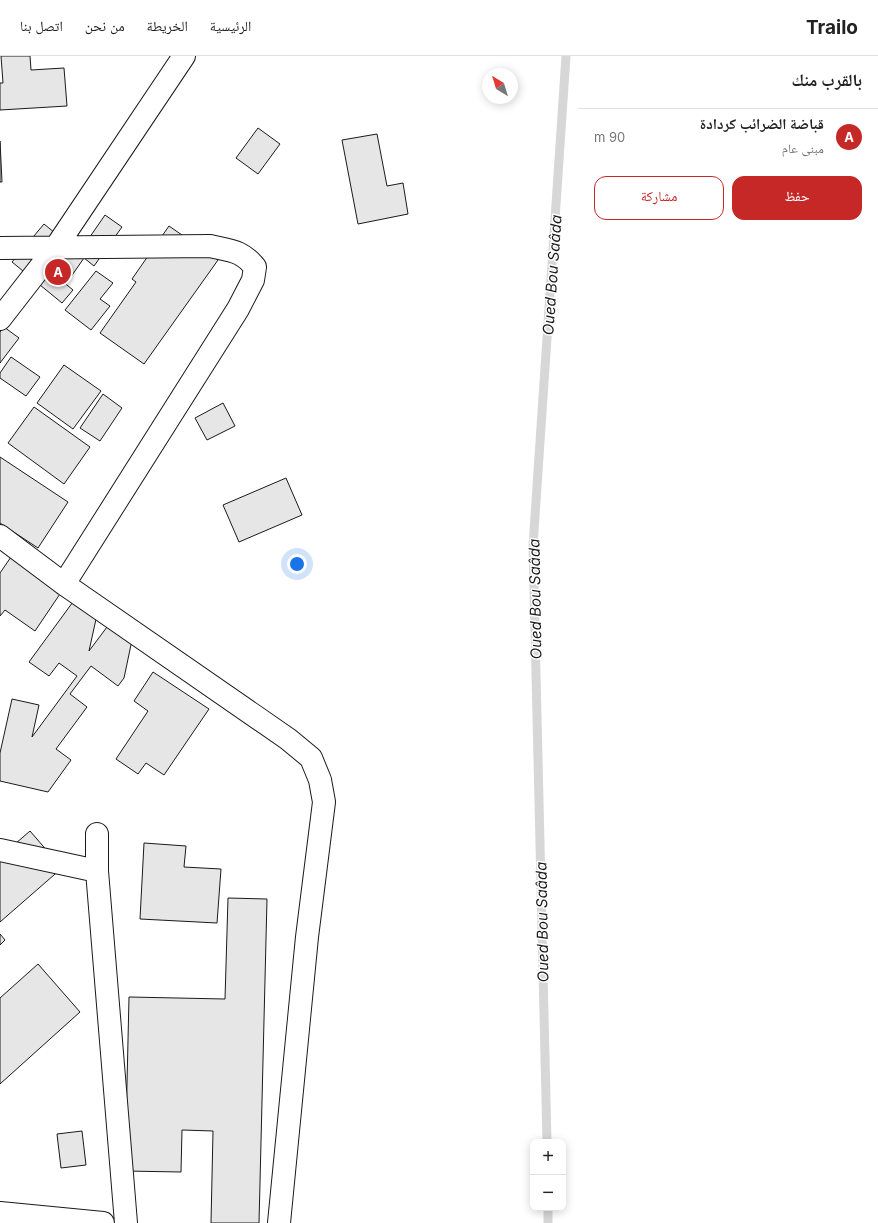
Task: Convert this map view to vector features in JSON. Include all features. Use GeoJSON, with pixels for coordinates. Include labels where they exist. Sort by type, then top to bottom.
{"type":"FeatureCollection","features":[{"type":"Feature","properties":{"kind":"street"},"geometry":{"type":"LineString","coordinates":[[0,319],[56,247],[184,56]]}},
{"type":"Feature","properties":{"kind":"street"},"geometry":{"type":"LineString","coordinates":[[0,248],[210,246],[239,252],[255,267],[253,280],[238,309],[64,584]]}},
{"type":"Feature","properties":{"kind":"street"},"geometry":{"type":"LineString","coordinates":[[0,536],[64,584],[288,739],[311,758],[320,780],[324,802],[307,937],[279,1223]]}},
{"type":"Feature","properties":{"kind":"street"},"geometry":{"type":"LineString","coordinates":[[97,834],[96,871],[126,1223]]}},
{"type":"Feature","properties":{"kind":"street"},"geometry":{"type":"LineString","coordinates":[[0,850],[96,871]]}},
{"type":"Feature","properties":{"kind":"street"},"geometry":{"type":"LineString","coordinates":[[0,1213],[103,1223]]}},
{"type":"Feature","properties":{"kind":"building"},"geometry":{"type":"Polygon","coordinates":[[[1,56],[30,56],[31,70],[64,68],[67,106],[0,110],[0,83],[3,83],[1,56]]]}},
{"type":"Feature","properties":{"kind":"building"},"geometry":{"type":"Polygon","coordinates":[[[258,128],[280,144],[258,174],[236,158],[258,128]]]}},
{"type":"Feature","properties":{"kind":"building"},"geometry":{"type":"Polygon","coordinates":[[[377,134],[387,186],[403,183],[408,214],[358,224],[342,140],[377,134]]]}},
{"type":"Feature","properties":{"kind":"building"},"geometry":{"type":"Polygon","coordinates":[[[0,141],[2,182],[0,182],[0,141]]]}},
{"type":"Feature","properties":{"kind":"building"},"geometry":{"type":"Polygon","coordinates":[[[105,215],[122,227],[94,266],[84,258],[68,281],[56,272],[79,240],[85,244],[105,215]]]}},
{"type":"Feature","properties":{"kind":"building"},"geometry":{"type":"Polygon","coordinates":[[[44,224],[71,246],[50,271],[73,290],[62,303],[12,262],[44,224]]]}},
{"type":"Feature","properties":{"kind":"building"},"geometry":{"type":"Polygon","coordinates":[[[169,226],[218,260],[144,364],[100,333],[136,282],[132,279],[169,226]]]}},
{"type":"Feature","properties":{"kind":"building"},"geometry":{"type":"Polygon","coordinates":[[[96,271],[113,283],[100,299],[110,306],[91,330],[65,310],[96,271]]]}},
{"type":"Feature","properties":{"kind":"building"},"geometry":{"type":"Polygon","coordinates":[[[4,327],[19,338],[0,363],[0,332],[4,327]]]}},
{"type":"Feature","properties":{"kind":"building"},"geometry":{"type":"Polygon","coordinates":[[[11,357],[40,377],[26,396],[0,378],[0,373],[11,357]]]}},
{"type":"Feature","properties":{"kind":"building"},"geometry":{"type":"Polygon","coordinates":[[[64,365],[101,391],[73,429],[37,403],[64,365]]]}},
{"type":"Feature","properties":{"kind":"building"},"geometry":{"type":"Polygon","coordinates":[[[103,394],[122,408],[100,441],[80,428],[103,394]]]}},
{"type":"Feature","properties":{"kind":"building"},"geometry":{"type":"Polygon","coordinates":[[[223,403],[235,426],[207,440],[195,418],[223,403]]]}},
{"type":"Feature","properties":{"kind":"building"},"geometry":{"type":"Polygon","coordinates":[[[34,407],[90,447],[64,484],[8,443],[34,407]]]}},
{"type":"Feature","properties":{"kind":"building"},"geometry":{"type":"Polygon","coordinates":[[[0,457],[68,502],[38,548],[0,523],[0,457]]]}},
{"type":"Feature","properties":{"kind":"building"},"geometry":{"type":"Polygon","coordinates":[[[286,478],[302,515],[239,542],[223,505],[286,478]]]}},
{"type":"Feature","properties":{"kind":"building"},"geometry":{"type":"Polygon","coordinates":[[[13,554],[64,588],[35,631],[5,610],[0,616],[0,573],[13,554]]]}},
{"type":"Feature","properties":{"kind":"building"},"geometry":{"type":"Polygon","coordinates":[[[78,595],[98,610],[89,651],[110,623],[132,640],[124,678],[118,686],[91,666],[70,694],[87,707],[56,749],[71,760],[48,792],[0,781],[0,753],[12,699],[39,705],[32,737],[77,676],[59,663],[49,676],[29,662],[78,595]]]}},
{"type":"Feature","properties":{"kind":"building"},"geometry":{"type":"Polygon","coordinates":[[[153,672],[209,709],[164,775],[146,763],[138,774],[116,759],[148,711],[134,701],[153,672]]]}},
{"type":"Feature","properties":{"kind":"building"},"geometry":{"type":"Polygon","coordinates":[[[30,831],[62,868],[0,922],[0,857],[30,831]]]}},
{"type":"Feature","properties":{"kind":"building"},"geometry":{"type":"Polygon","coordinates":[[[144,843],[186,846],[184,867],[221,869],[217,923],[140,919],[144,843]]]}},
{"type":"Feature","properties":{"kind":"building"},"geometry":{"type":"Polygon","coordinates":[[[228,898],[267,899],[259,1223],[211,1223],[213,1131],[182,1130],[181,1172],[125,1171],[129,997],[225,999],[228,898]]]}},
{"type":"Feature","properties":{"kind":"building"},"geometry":{"type":"Polygon","coordinates":[[[0,934],[5,940],[0,945],[0,934]]]}},
{"type":"Feature","properties":{"kind":"building"},"geometry":{"type":"Polygon","coordinates":[[[38,964],[80,1012],[0,1084],[0,998],[38,964]]]}},
{"type":"Feature","properties":{"kind":"building"},"geometry":{"type":"Polygon","coordinates":[[[82,1131],[86,1165],[61,1168],[57,1134],[82,1131]]]}},
{"type":"Feature","properties":{"kind":"waterway","name":"Oued Bou Saâda"},"geometry":{"type":"LineString","coordinates":[[547,1139],[533,546],[566,56]]}},
{"type":"Feature","properties":{"kind":"waterway","name":"Oued Bou Saâda"},"geometry":{"type":"LineString","coordinates":[[548,1211],[548,1223]]}},
{"type":"Feature","properties":{"kind":"place","name":"قباضة الضرائب كردادة"},"geometry":{"type":"Point","coordinates":[58,272]}}]}
